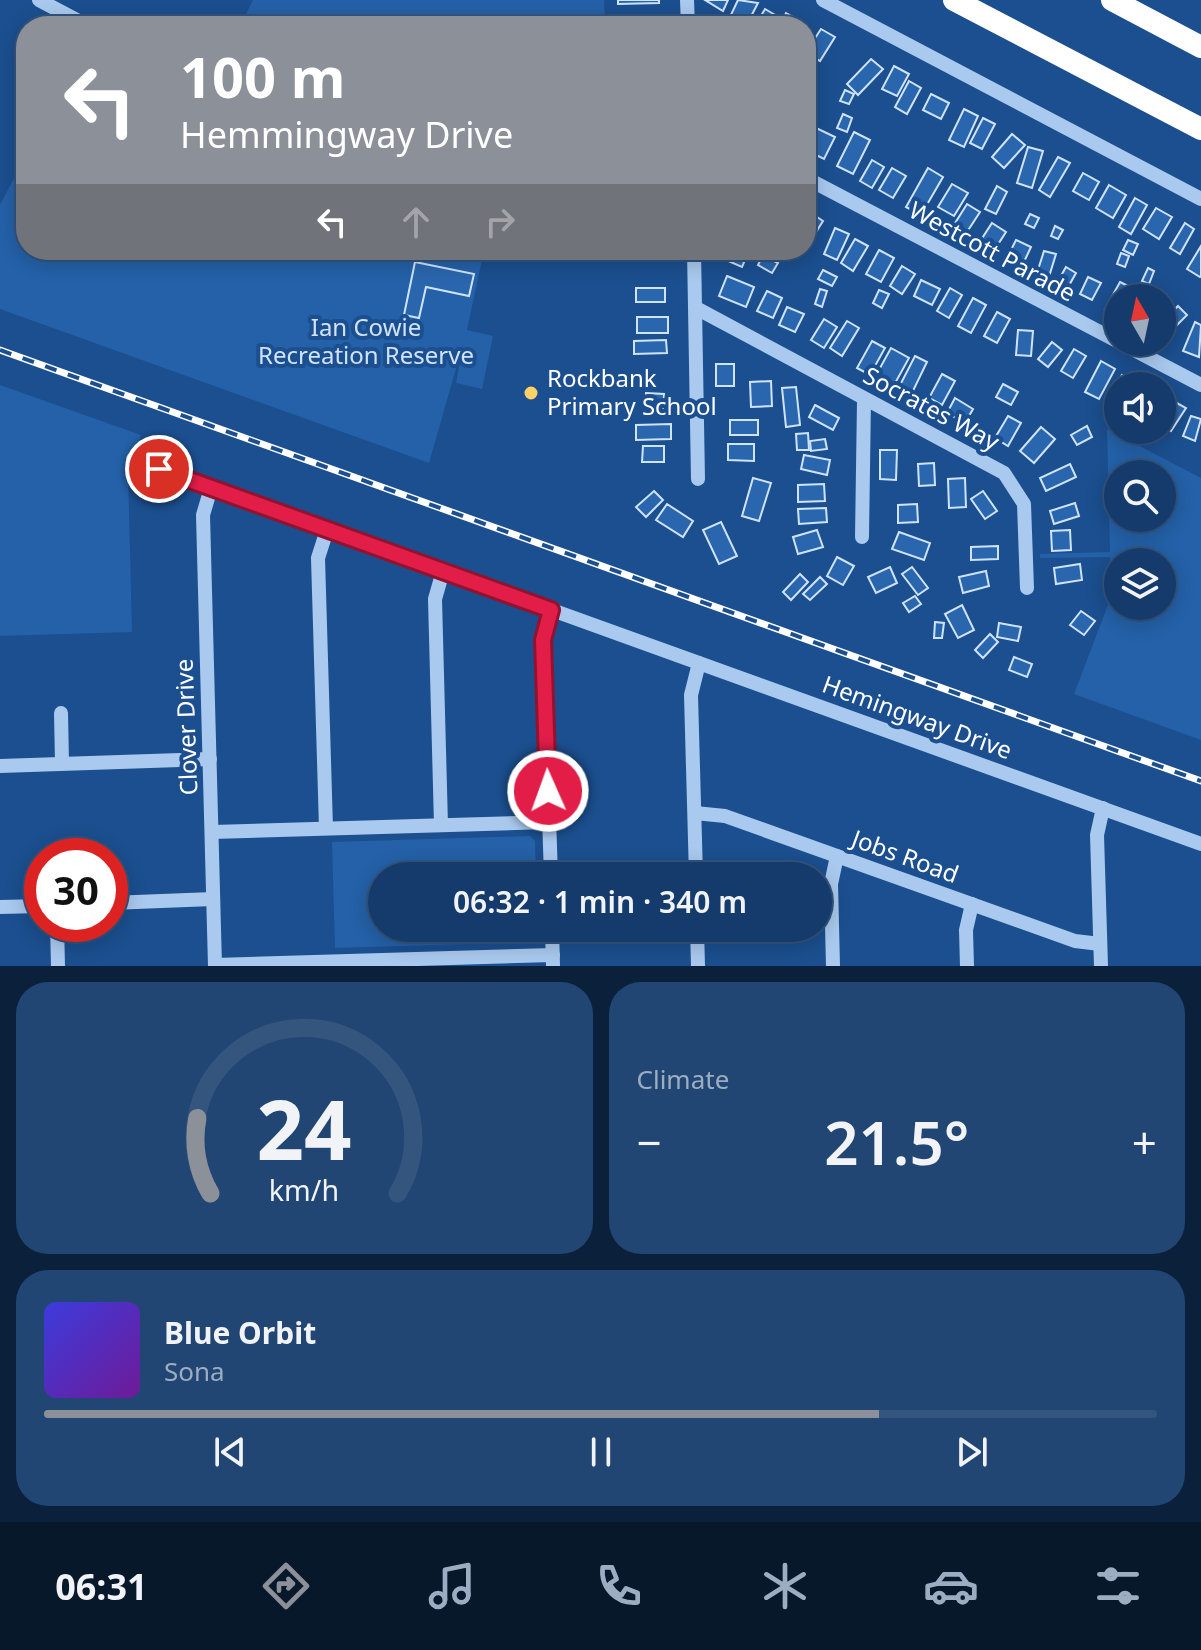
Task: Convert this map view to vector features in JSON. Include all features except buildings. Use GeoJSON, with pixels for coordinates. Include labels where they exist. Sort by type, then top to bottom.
{"type":"FeatureCollection","features":[{"type":"Feature","properties":{"kind":"highway"},"geometry":{"type":"LineString","coordinates":[[954,0],[1201,129]]}},
{"type":"Feature","properties":{"kind":"highway"},"geometry":{"type":"LineString","coordinates":[[1112,0],[1201,47]]}},
{"type":"Feature","properties":{"kind":"street"},"geometry":{"type":"LineString","coordinates":[[39,0],[69,16]]}},
{"type":"Feature","properties":{"kind":"street"},"geometry":{"type":"LineString","coordinates":[[823,0],[1201,199]]}},
{"type":"Feature","properties":{"kind":"street","name":"Westcott Parade"},"geometry":{"type":"LineString","coordinates":[[816,183],[1201,385]]}},
{"type":"Feature","properties":{"kind":"street"},"geometry":{"type":"LineString","coordinates":[[694,260],[698,479]]}},
{"type":"Feature","properties":{"kind":"street","name":"Socrates Way"},"geometry":{"type":"LineString","coordinates":[[697,315],[732,325],[864,400],[1004,473],[1024,504],[1027,588]]}},
{"type":"Feature","properties":{"kind":"street"},"geometry":{"type":"LineString","coordinates":[[862,537],[864,400]]}},
{"type":"Feature","properties":{"kind":"street","name":"Hemingway Drive"},"geometry":{"type":"LineString","coordinates":[[133,459],[1201,844]]}},
{"type":"Feature","properties":{"kind":"street","name":"Clover Drive"},"geometry":{"type":"LineString","coordinates":[[211,488],[203,515],[215,965]]}},
{"type":"Feature","properties":{"kind":"street"},"geometry":{"type":"LineString","coordinates":[[326,828],[318,558],[327,530]]}},
{"type":"Feature","properties":{"kind":"street"},"geometry":{"type":"LineString","coordinates":[[441,825],[435,599],[443,571]]}},
{"type":"Feature","properties":{"kind":"street"},"geometry":{"type":"LineString","coordinates":[[550,862],[543,640],[551,610]]}},
{"type":"Feature","properties":{"kind":"street"},"geometry":{"type":"LineString","coordinates":[[696,862],[691,695],[699,663]]}},
{"type":"Feature","properties":{"kind":"street"},"geometry":{"type":"LineString","coordinates":[[61,713],[62,763]]}},
{"type":"Feature","properties":{"kind":"street"},"geometry":{"type":"LineString","coordinates":[[0,766],[210,759]]}},
{"type":"Feature","properties":{"kind":"street"},"geometry":{"type":"LineString","coordinates":[[1101,966],[1097,835],[1103,808]]}},
{"type":"Feature","properties":{"kind":"street","name":"Jobs Road"},"geometry":{"type":"LineString","coordinates":[[695,813],[725,816],[1075,941],[1100,944]]}},
{"type":"Feature","properties":{"kind":"street"},"geometry":{"type":"LineString","coordinates":[[212,832],[549,822]]}},
{"type":"Feature","properties":{"kind":"street"},"geometry":{"type":"LineString","coordinates":[[833,966],[831,884],[837,856]]}},
{"type":"Feature","properties":{"kind":"street"},"geometry":{"type":"LineString","coordinates":[[128,902],[213,899]]}},
{"type":"Feature","properties":{"kind":"street"},"geometry":{"type":"LineString","coordinates":[[967,966],[966,930],[972,904]]}},
{"type":"Feature","properties":{"kind":"street"},"geometry":{"type":"LineString","coordinates":[[0,907],[24,906]]}},
{"type":"Feature","properties":{"kind":"street"},"geometry":{"type":"LineString","coordinates":[[57,942],[58,966]]}},
{"type":"Feature","properties":{"kind":"street"},"geometry":{"type":"LineString","coordinates":[[697,942],[698,966]]}},
{"type":"Feature","properties":{"kind":"street"},"geometry":{"type":"LineString","coordinates":[[215,965],[553,961]]}},
{"type":"Feature","properties":{"kind":"green space"},"geometry":{"type":"Polygon","coordinates":[[[253,0],[604,0],[605,16],[245,16],[253,0]]]}},
{"type":"Feature","properties":{"kind":"green space","name":"Ian Cowie Recreation Reserve"},"geometry":{"type":"Polygon","coordinates":[[[16,174],[16,260],[482,260],[467,330],[493,336],[482,389],[456,383],[463,344],[429,463],[0,309],[0,205],[16,174]]]}},
{"type":"Feature","properties":{"kind":"green space"},"geometry":{"type":"Polygon","coordinates":[[[0,385],[141,435],[128,471],[132,632],[0,636],[0,385]]]}},
{"type":"Feature","properties":{"kind":"green space"},"geometry":{"type":"Polygon","coordinates":[[[1107,444],[1136,444],[1166,460],[1108,460],[1107,444]]]}},
{"type":"Feature","properties":{"kind":"green space"},"geometry":{"type":"Polygon","coordinates":[[[1176,465],[1201,478],[1201,740],[1074,694],[1104,615],[1104,620],[1176,620],[1176,548],[1110,548],[1110,532],[1176,532],[1176,465]]]}},
{"type":"Feature","properties":{"kind":"green space"},"geometry":{"type":"Polygon","coordinates":[[[1104,552],[1104,557],[1040,558],[1040,554],[1104,552]]]}},
{"type":"Feature","properties":{"kind":"green space"},"geometry":{"type":"Polygon","coordinates":[[[530,836],[535,841],[536,862],[368,862],[368,942],[533,942],[335,948],[332,842],[530,836]]]}},
{"type":"Feature","properties":{"kind":"railway"},"geometry":{"type":"LineString","coordinates":[[0,350],[1201,781]]}},
{"type":"Feature","properties":{"kind":"place","name":"Rockbank Primary School"},"geometry":{"type":"Point","coordinates":[531,393]}},
{"type":"Feature","properties":{"kind":"route"},"geometry":{"type":"LineString","coordinates":[[159,469],[551,610],[543,640],[548,791]]}}]}
